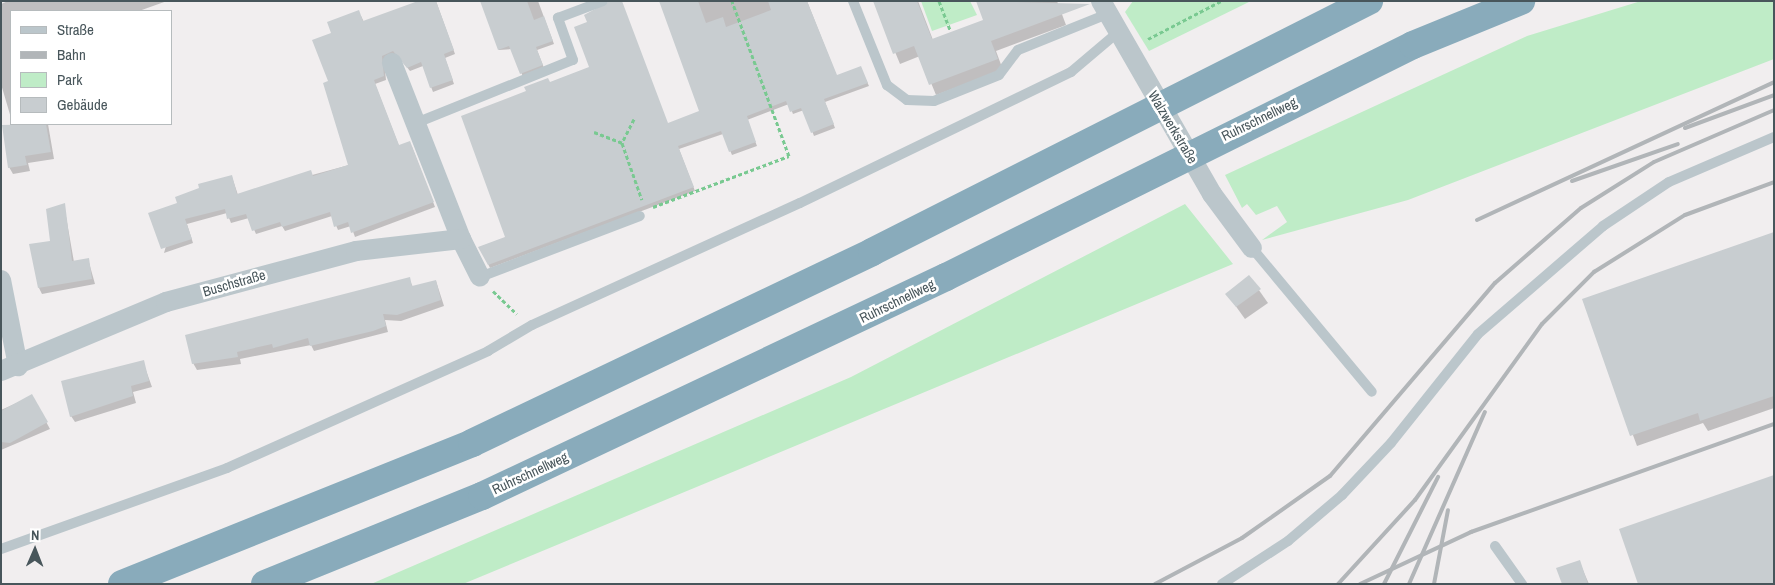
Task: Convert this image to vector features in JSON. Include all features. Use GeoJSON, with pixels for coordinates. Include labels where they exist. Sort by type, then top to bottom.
{"type":"FeatureCollection","features":[{"type":"Feature","properties":{"kind":"highway"},"geometry":{"type":"LineString","coordinates":[[122,584],[472,443],[872,252],[1369,1]]}},
{"type":"Feature","properties":{"kind":"highway","name":"Ruhrschnellweg"},"geometry":{"type":"LineString","coordinates":[[265,584],[482,496],[937,281],[1413,45],[1521,1]]}},
{"type":"Feature","properties":{"kind":"street","name":"Walzwerkstraße"},"geometry":{"type":"LineString","coordinates":[[1104,8],[1212,194],[1252,248]]}},
{"type":"Feature","properties":{"kind":"street"},"geometry":{"type":"LineString","coordinates":[[392,63],[461,239],[480,277]]}},
{"type":"Feature","properties":{"kind":"street","name":"Buschstraße"},"geometry":{"type":"LineString","coordinates":[[1,280],[10,368],[166,302],[356,251],[461,239]]}},
{"type":"Feature","properties":{"kind":"lane"},"geometry":{"type":"LineString","coordinates":[[416,123],[574,60],[558,18],[603,1]]}},
{"type":"Feature","properties":{"kind":"lane"},"geometry":{"type":"LineString","coordinates":[[853,1],[887,85],[907,100],[934,101],[999,75],[1018,50],[1104,8]]}},
{"type":"Feature","properties":{"kind":"lane"},"geometry":{"type":"LineString","coordinates":[[1,549],[227,468],[488,351],[532,326],[800,203],[1071,72],[1117,33]]}},
{"type":"Feature","properties":{"kind":"lane"},"geometry":{"type":"LineString","coordinates":[[1222,584],[1288,542],[1342,495],[1391,443],[1478,334],[1603,226],[1669,182],[1774,137]]}},
{"type":"Feature","properties":{"kind":"lane"},"geometry":{"type":"LineString","coordinates":[[480,277],[640,216]]}},
{"type":"Feature","properties":{"kind":"lane"},"geometry":{"type":"LineString","coordinates":[[1252,248],[1372,392]]}},
{"type":"Feature","properties":{"kind":"lane"},"geometry":{"type":"LineString","coordinates":[[1495,546],[1522,584]]}},
{"type":"Feature","properties":{"kind":"path"},"geometry":{"type":"LineString","coordinates":[[634,119],[622,143],[646,210],[789,156],[732,1]]}},
{"type":"Feature","properties":{"kind":"path"},"geometry":{"type":"LineString","coordinates":[[939,1],[950,30]]}},
{"type":"Feature","properties":{"kind":"path"},"geometry":{"type":"LineString","coordinates":[[1127,50],[1221,1]]}},
{"type":"Feature","properties":{"kind":"path"},"geometry":{"type":"LineString","coordinates":[[594,132],[622,143]]}},
{"type":"Feature","properties":{"kind":"green space"},"geometry":{"type":"Polygon","coordinates":[[[921,1],[970,1],[977,15],[932,31],[921,1]]]}},
{"type":"Feature","properties":{"kind":"green space"},"geometry":{"type":"Polygon","coordinates":[[[1133,1],[1251,1],[1149,51],[1125,12],[1133,1]]]}},
{"type":"Feature","properties":{"kind":"green space"},"geometry":{"type":"Polygon","coordinates":[[[1641,1],[1774,1],[1774,59],[1408,200],[1262,240],[1287,222],[1277,206],[1256,215],[1247,204],[1242,208],[1225,175],[1527,36],[1641,1]]]}},
{"type":"Feature","properties":{"kind":"green space"},"geometry":{"type":"Polygon","coordinates":[[[1185,204],[1233,264],[463,584],[371,584],[851,377],[1185,204]]]}},
{"type":"Feature","properties":{"kind":"building"},"geometry":{"type":"Polygon","coordinates":[[[418,1],[436,1],[454,50],[444,54],[453,80],[430,88],[421,62],[407,68],[393,51],[382,56],[384,76],[374,80],[399,145],[410,141],[434,202],[351,233],[348,222],[334,227],[330,212],[282,227],[280,222],[252,231],[246,214],[227,219],[225,209],[185,219],[192,239],[161,249],[148,213],[177,203],[175,197],[199,188],[198,184],[232,175],[237,194],[311,170],[313,176],[348,165],[323,83],[328,81],[312,40],[331,33],[327,22],[359,10],[363,21],[418,1]]]}},
{"type":"Feature","properties":{"kind":"building"},"geometry":{"type":"Polygon","coordinates":[[[480,1],[527,1],[534,20],[544,16],[553,41],[536,47],[543,65],[520,74],[509,46],[498,50],[480,1]]]}},
{"type":"Feature","properties":{"kind":"building"},"geometry":{"type":"Polygon","coordinates":[[[610,1],[622,1],[668,123],[699,111],[659,1],[698,1],[706,23],[723,17],[726,27],[771,10],[768,1],[807,1],[837,75],[861,66],[868,83],[824,99],[834,124],[811,133],[801,108],[790,112],[786,101],[747,116],[756,142],[729,152],[721,131],[678,146],[694,187],[488,265],[478,247],[505,237],[461,116],[526,91],[524,87],[548,78],[550,82],[589,67],[574,27],[587,22],[584,15],[610,1]]]}},
{"type":"Feature","properties":{"kind":"building"},"geometry":{"type":"Polygon","coordinates":[[[873,1],[917,1],[932,39],[983,20],[976,1],[1090,4],[991,41],[998,59],[929,85],[914,46],[893,54],[873,1]]]}},
{"type":"Feature","properties":{"kind":"building"},"geometry":{"type":"Polygon","coordinates":[[[2,125],[46,125],[51,152],[25,156],[27,165],[8,168],[2,125]]]}},
{"type":"Feature","properties":{"kind":"building"},"geometry":{"type":"Polygon","coordinates":[[[65,203],[72,261],[89,258],[92,279],[38,288],[29,244],[50,241],[46,209],[65,203]]]}},
{"type":"Feature","properties":{"kind":"building"},"geometry":{"type":"Polygon","coordinates":[[[1774,232],[1774,396],[1700,421],[1698,413],[1630,436],[1582,299],[1774,232]]]}},
{"type":"Feature","properties":{"kind":"building"},"geometry":{"type":"Polygon","coordinates":[[[1249,275],[1261,289],[1236,307],[1225,294],[1249,275]]]}},
{"type":"Feature","properties":{"kind":"building"},"geometry":{"type":"Polygon","coordinates":[[[410,277],[412,286],[436,280],[441,300],[397,315],[383,314],[386,326],[373,331],[310,346],[308,338],[273,348],[272,344],[237,352],[238,357],[192,364],[185,335],[410,277]]]}},
{"type":"Feature","properties":{"kind":"building"},"geometry":{"type":"Polygon","coordinates":[[[144,360],[149,381],[131,386],[133,396],[70,417],[61,381],[144,360]]]}},
{"type":"Feature","properties":{"kind":"building"},"geometry":{"type":"Polygon","coordinates":[[[32,394],[48,422],[10,443],[1,442],[1,411],[32,394]]]}},
{"type":"Feature","properties":{"kind":"building"},"geometry":{"type":"Polygon","coordinates":[[[1774,475],[1774,584],[1638,584],[1619,529],[1774,475]]]}},
{"type":"Feature","properties":{"kind":"building"},"geometry":{"type":"Polygon","coordinates":[[[1580,560],[1588,584],[1562,584],[1556,568],[1580,560]]]}},
{"type":"Feature","properties":{"kind":"railway"},"geometry":{"type":"LineString","coordinates":[[1477,220],[1774,82]]}},
{"type":"Feature","properties":{"kind":"railway"},"geometry":{"type":"LineString","coordinates":[[1685,128],[1774,95]]}},
{"type":"Feature","properties":{"kind":"railway"},"geometry":{"type":"LineString","coordinates":[[1155,584],[1242,538],[1330,476],[1495,283],[1581,208],[1654,162],[1774,110]]}},
{"type":"Feature","properties":{"kind":"railway"},"geometry":{"type":"LineString","coordinates":[[1572,181],[1678,144]]}},
{"type":"Feature","properties":{"kind":"railway"},"geometry":{"type":"LineString","coordinates":[[1338,584],[1415,500],[1542,324],[1594,272],[1685,215],[1774,182]]}},
{"type":"Feature","properties":{"kind":"railway"},"geometry":{"type":"LineString","coordinates":[[1409,584],[1485,412]]}},
{"type":"Feature","properties":{"kind":"railway"},"geometry":{"type":"LineString","coordinates":[[1360,584],[1471,532],[1774,424]]}},
{"type":"Feature","properties":{"kind":"railway"},"geometry":{"type":"LineString","coordinates":[[1384,584],[1438,477]]}},
{"type":"Feature","properties":{"kind":"railway"},"geometry":{"type":"LineString","coordinates":[[1434,584],[1448,510]]}}]}
